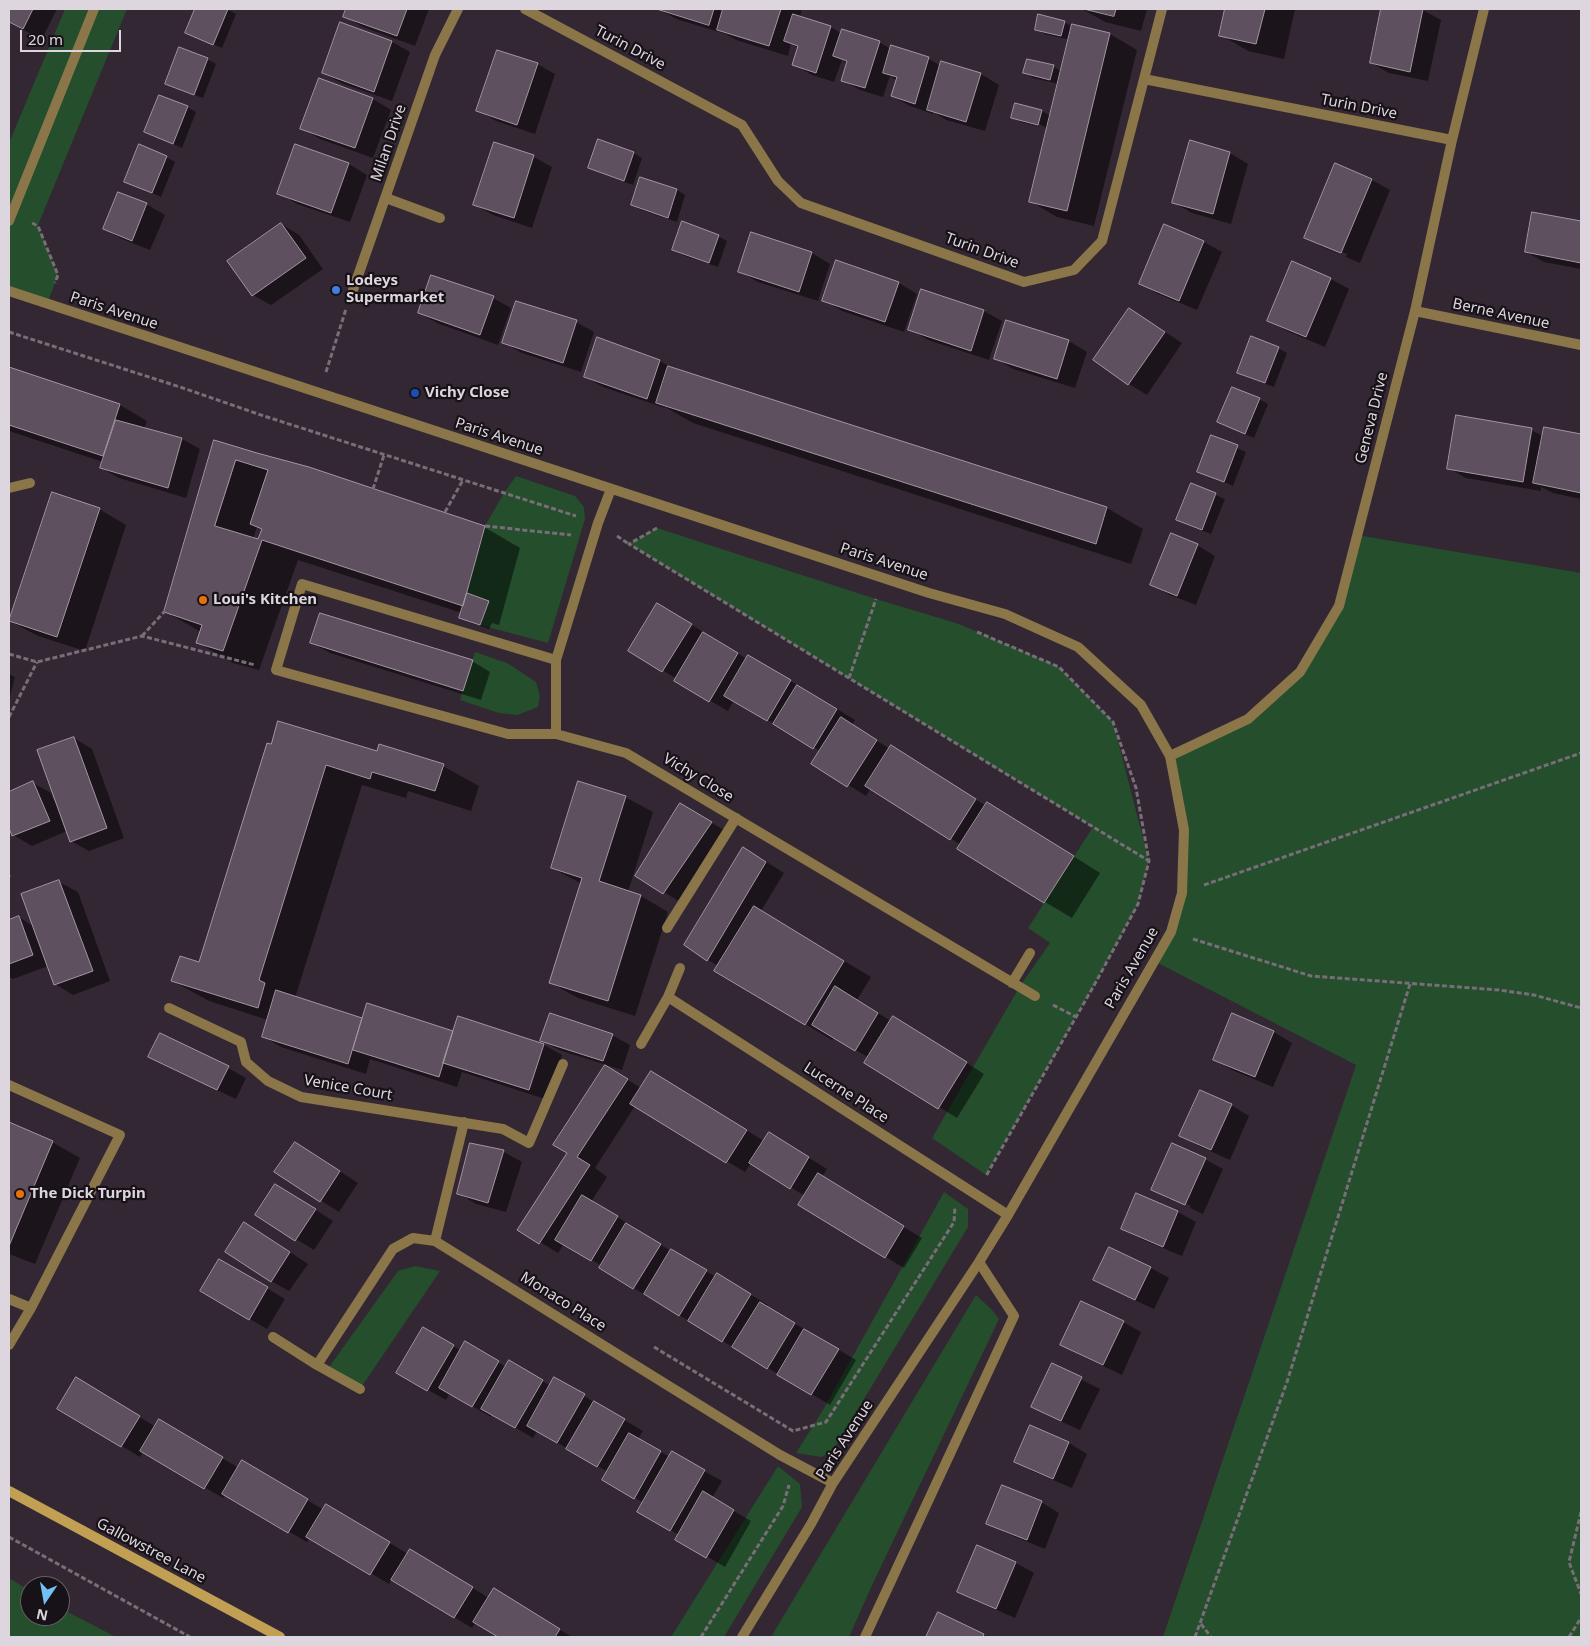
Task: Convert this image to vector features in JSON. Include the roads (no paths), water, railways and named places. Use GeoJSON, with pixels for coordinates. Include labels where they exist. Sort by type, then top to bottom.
{"type":"FeatureCollection","features":[{"type":"Feature","properties":{"kind":"street"},"geometry":{"type":"LineString","coordinates":[[10,218],[94,9]]}},
{"type":"Feature","properties":{"kind":"street","name":"Milan Drive"},"geometry":{"type":"LineString","coordinates":[[353,290],[434,55],[458,9]]}},
{"type":"Feature","properties":{"kind":"street","name":"Turin Drive"},"geometry":{"type":"LineString","coordinates":[[524,9],[742,125],[778,181],[801,203],[1024,282],[1074,270],[1102,241],[1144,79],[1452,140]]}},
{"type":"Feature","properties":{"kind":"street"},"geometry":{"type":"LineString","coordinates":[[1144,79],[1162,9]]}},
{"type":"Feature","properties":{"kind":"street","name":"Geneva Drive"},"geometry":{"type":"LineString","coordinates":[[1170,756],[1248,719],[1300,672],[1339,606],[1415,311],[1452,140],[1484,9]]}},
{"type":"Feature","properties":{"kind":"street"},"geometry":{"type":"LineString","coordinates":[[386,198],[440,218]]}},
{"type":"Feature","properties":{"kind":"street","name":"Paris Avenue"},"geometry":{"type":"LineString","coordinates":[[9,291],[929,593],[1005,614],[1078,647],[1141,705],[1170,756],[1184,830],[1182,893],[1171,932],[1008,1215],[833,1484],[811,1524],[742,1637]]}},
{"type":"Feature","properties":{"kind":"street","name":"Berne Avenue"},"geometry":{"type":"LineString","coordinates":[[1415,311],[1581,345]]}},
{"type":"Feature","properties":{"kind":"street"},"geometry":{"type":"LineString","coordinates":[[9,488],[30,484]]}},
{"type":"Feature","properties":{"kind":"street"},"geometry":{"type":"LineString","coordinates":[[556,734],[556,660],[598,523],[611,489]]}},
{"type":"Feature","properties":{"kind":"street","name":"Vichy Close"},"geometry":{"type":"LineString","coordinates":[[556,660],[302,584],[276,670],[508,734],[556,734],[626,752],[1035,996]]}},
{"type":"Feature","properties":{"kind":"street"},"geometry":{"type":"LineString","coordinates":[[667,928],[736,818]]}},
{"type":"Feature","properties":{"kind":"street"},"geometry":{"type":"LineString","coordinates":[[1012,982],[1030,954]]}},
{"type":"Feature","properties":{"kind":"street"},"geometry":{"type":"LineString","coordinates":[[641,1044],[668,997],[680,968]]}},
{"type":"Feature","properties":{"kind":"street","name":"Lucerne Place"},"geometry":{"type":"LineString","coordinates":[[668,997],[1008,1215]]}},
{"type":"Feature","properties":{"kind":"street","name":"Venice Court"},"geometry":{"type":"LineString","coordinates":[[169,1008],[241,1042],[246,1062],[268,1081],[301,1097],[464,1122],[503,1130],[530,1143],[563,1064]]}},
{"type":"Feature","properties":{"kind":"street"},"geometry":{"type":"LineString","coordinates":[[9,1085],[120,1135],[31,1308],[9,1345]]}},
{"type":"Feature","properties":{"kind":"street"},"geometry":{"type":"LineString","coordinates":[[436,1241],[464,1122]]}},
{"type":"Feature","properties":{"kind":"street","name":"Monaco Place"},"geometry":{"type":"LineString","coordinates":[[317,1365],[393,1249],[413,1238],[436,1241],[780,1455],[833,1484]]}},
{"type":"Feature","properties":{"kind":"street"},"geometry":{"type":"LineString","coordinates":[[865,1637],[1014,1316],[979,1262]]}},
{"type":"Feature","properties":{"kind":"street"},"geometry":{"type":"LineString","coordinates":[[9,1299],[31,1308]]}},
{"type":"Feature","properties":{"kind":"street"},"geometry":{"type":"LineString","coordinates":[[273,1337],[360,1389]]}},
{"type":"Feature","properties":{"kind":"street","name":"Gallowstree Lane"},"geometry":{"type":"LineString","coordinates":[[9,1491],[280,1637]]}},
{"type":"Feature","properties":{"kind":"place","name":"Lodeys Supermarket"},"geometry":{"type":"Point","coordinates":[336,290]}},
{"type":"Feature","properties":{"kind":"place","name":"Vichy Close"},"geometry":{"type":"Point","coordinates":[415,393]}},
{"type":"Feature","properties":{"kind":"place","name":"Loui's Kitchen"},"geometry":{"type":"Point","coordinates":[203,600]}},
{"type":"Feature","properties":{"kind":"place","name":"The Dick Turpin"},"geometry":{"type":"Point","coordinates":[20,1194]}}]}
